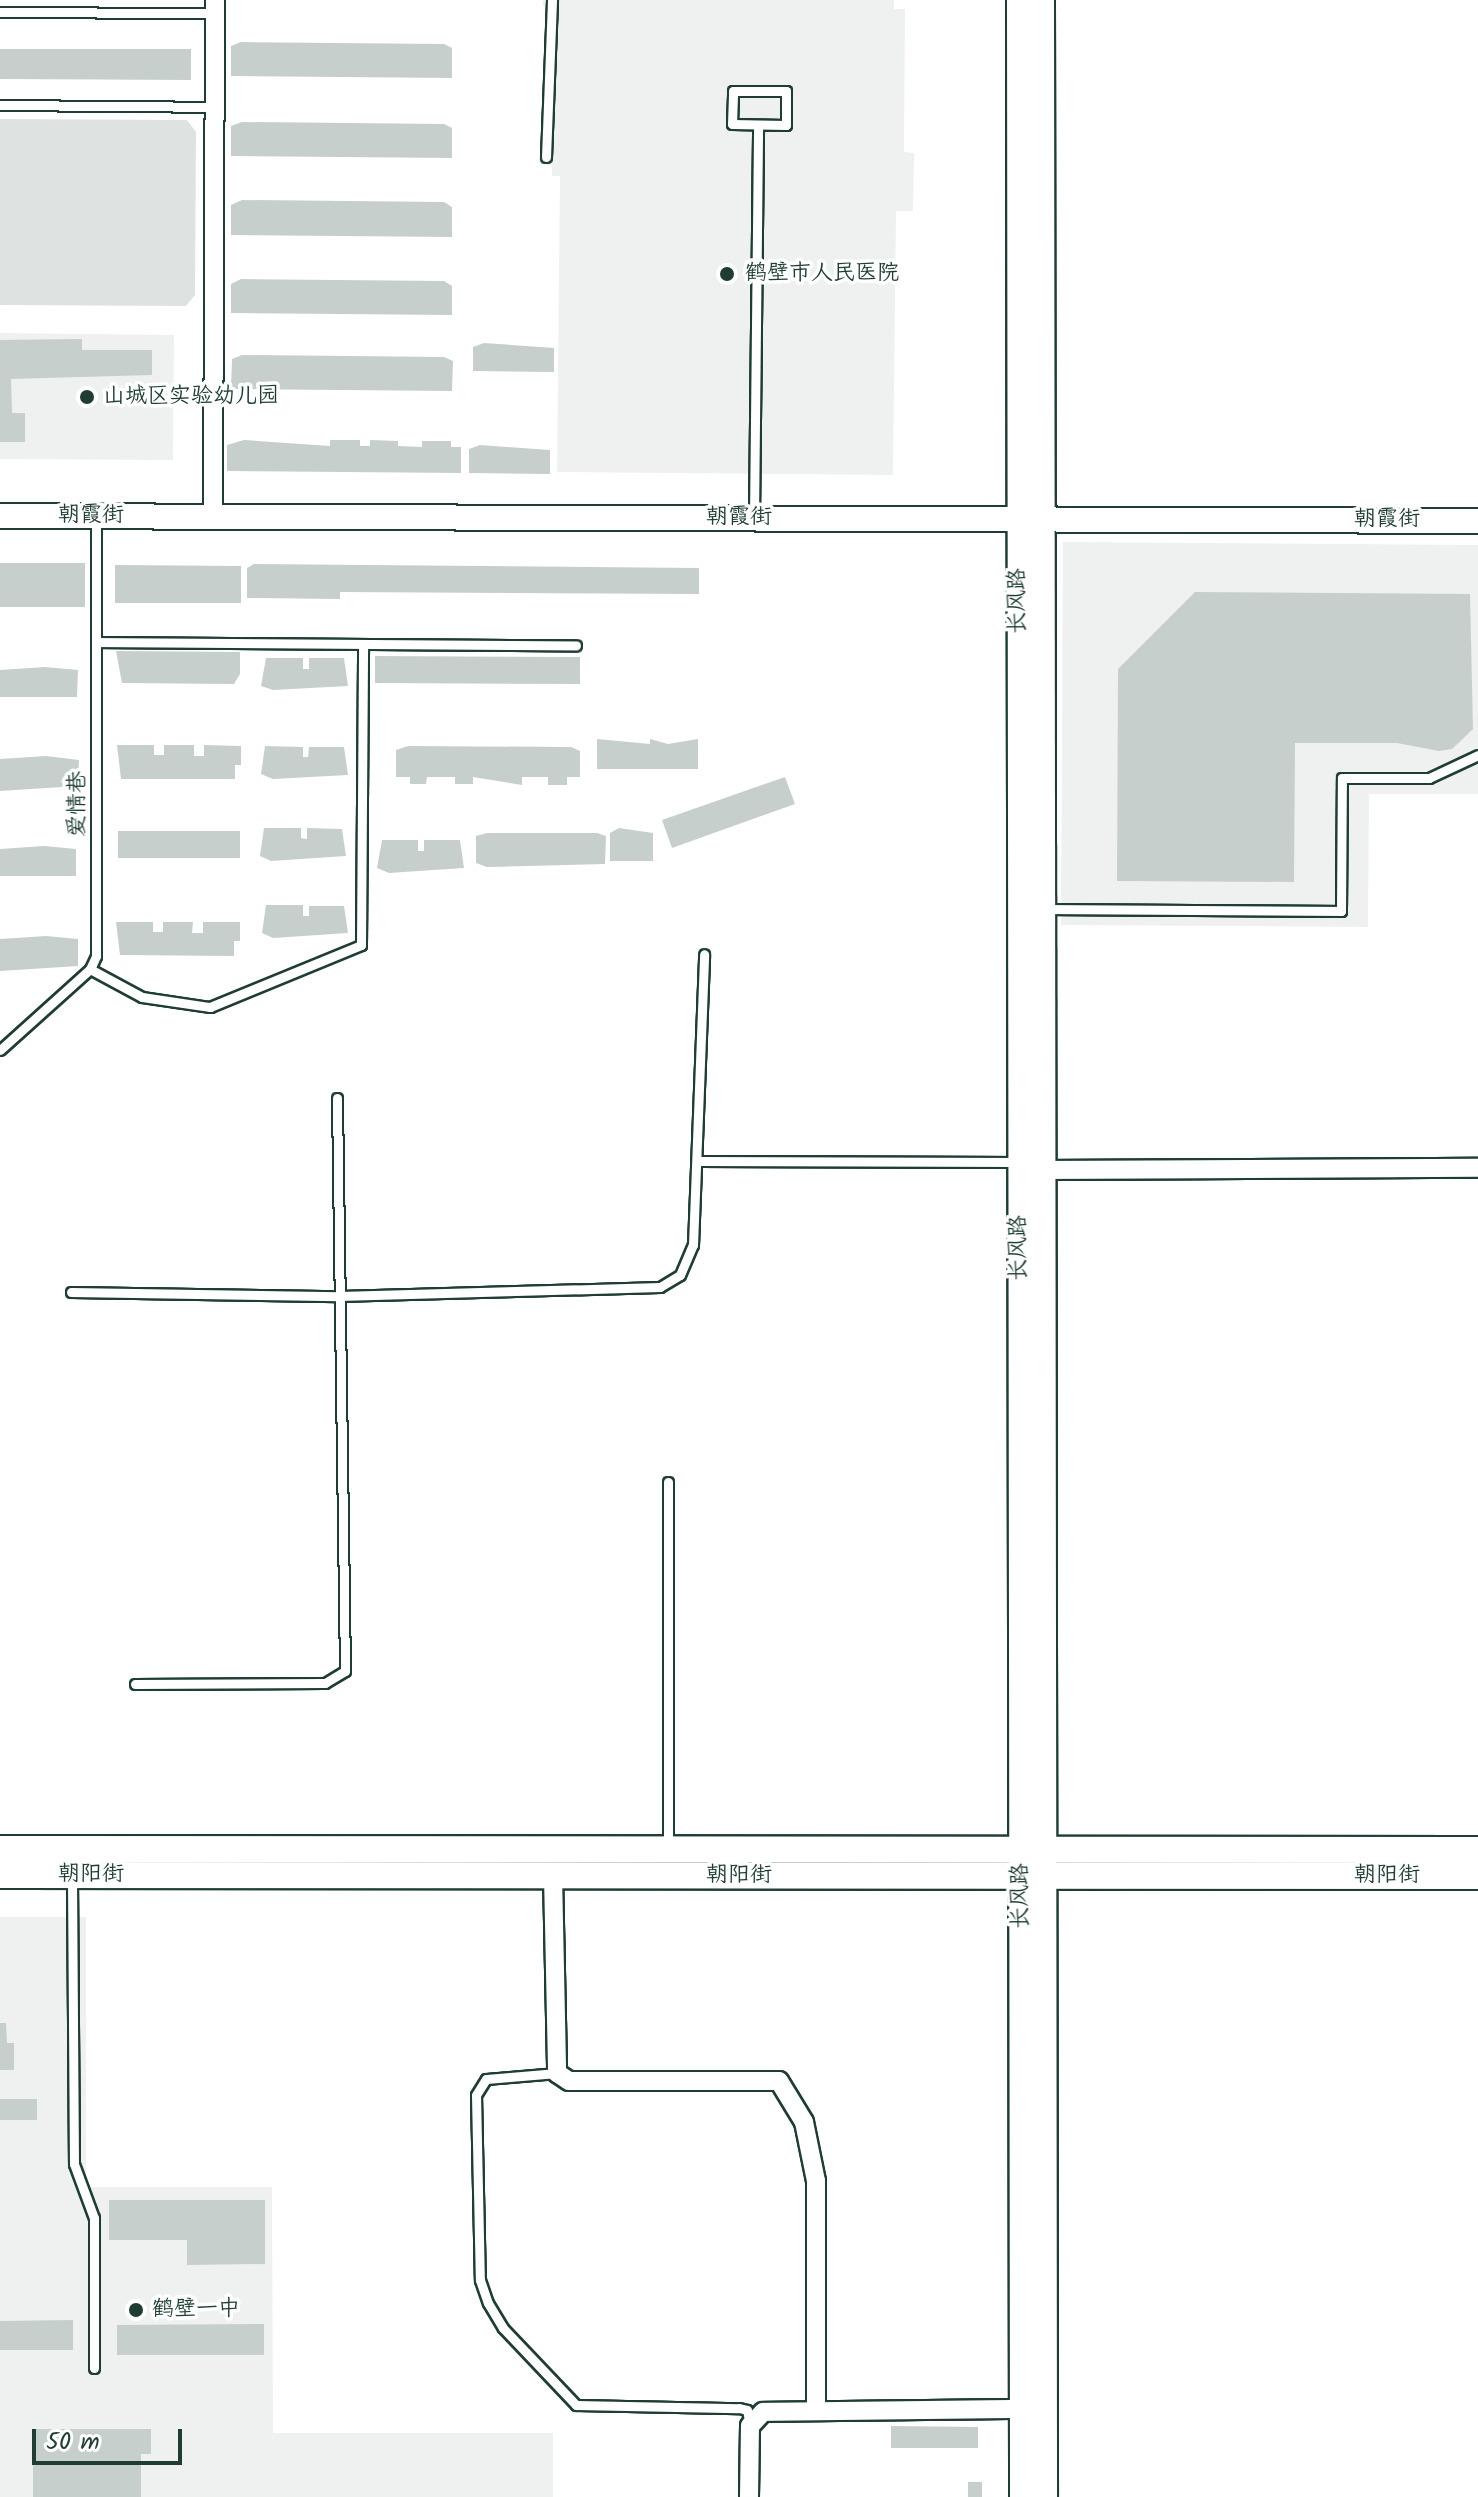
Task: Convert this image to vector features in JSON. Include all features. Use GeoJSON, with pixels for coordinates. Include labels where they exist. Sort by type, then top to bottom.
{"type":"FeatureCollection","features":[{"type":"Feature","properties":{"kind":"main road","name":"长风路"},"geometry":{"type":"LineString","coordinates":[[1020,0],[1028,519],[1039,909],[1029,1166]]}},
{"type":"Feature","properties":{"kind":"main road","name":"长风路"},"geometry":{"type":"LineString","coordinates":[[1023,2497],[1031,1863],[1028,519],[1041,0]]}},
{"type":"Feature","properties":{"kind":"main road","name":"朝阳街"},"geometry":{"type":"LineString","coordinates":[[0,1849],[668,1850],[1478,1876]]}},
{"type":"Feature","properties":{"kind":"main road","name":"朝阳街"},"geometry":{"type":"LineString","coordinates":[[0,1875],[553,1875],[1478,1850]]}},
{"type":"Feature","properties":{"kind":"main road","name":"长风路"},"geometry":{"type":"LineString","coordinates":[[1031,1863],[1044,2497]]}},
{"type":"Feature","properties":{"kind":"street"},"geometry":{"type":"LineString","coordinates":[[213,516],[215,6]]}},
{"type":"Feature","properties":{"kind":"street","name":"朝霞街"},"geometry":{"type":"LineString","coordinates":[[0,516],[1478,521]]}},
{"type":"Feature","properties":{"kind":"street"},"geometry":{"type":"LineString","coordinates":[[1029,1166],[1478,1168]]}},
{"type":"Feature","properties":{"kind":"street"},"geometry":{"type":"LineString","coordinates":[[553,1875],[557,2073],[569,2081],[784,2085],[804,2122],[816,2181],[816,2410]]}},
{"type":"Feature","properties":{"kind":"street"},"geometry":{"type":"LineString","coordinates":[[749,2497],[750,2426],[763,2412],[1023,2409]]}},
{"type":"Feature","properties":{"kind":"lane"},"geometry":{"type":"LineString","coordinates":[[546,157],[552,0]]}},
{"type":"Feature","properties":{"kind":"lane"},"geometry":{"type":"LineString","coordinates":[[0,12],[215,6]]}},
{"type":"Feature","properties":{"kind":"lane"},"geometry":{"type":"LineString","coordinates":[[733,91],[786,91],[786,125],[758,125],[732,124],[733,91]]}},
{"type":"Feature","properties":{"kind":"lane"},"geometry":{"type":"LineString","coordinates":[[0,105],[215,107]]}},
{"type":"Feature","properties":{"kind":"lane"},"geometry":{"type":"LineString","coordinates":[[754,518],[758,125]]}},
{"type":"Feature","properties":{"kind":"lane","name":"爱情巷"},"geometry":{"type":"LineString","coordinates":[[90,969],[96,956],[96,516]]}},
{"type":"Feature","properties":{"kind":"lane"},"geometry":{"type":"LineString","coordinates":[[96,642],[576,645]]}},
{"type":"Feature","properties":{"kind":"lane"},"geometry":{"type":"LineString","coordinates":[[0,1050],[90,969],[142,997],[210,1007],[361,945],[363,644]]}},
{"type":"Feature","properties":{"kind":"lane"},"geometry":{"type":"LineString","coordinates":[[1039,909],[1341,911],[1342,778],[1429,778],[1478,755]]}},
{"type":"Feature","properties":{"kind":"lane"},"geometry":{"type":"LineString","coordinates":[[71,1292],[339,1296],[660,1287],[680,1275],[693,1245],[704,954]]}},
{"type":"Feature","properties":{"kind":"lane"},"geometry":{"type":"LineString","coordinates":[[135,1684],[325,1683],[345,1671],[337,1098]]}},
{"type":"Feature","properties":{"kind":"lane"},"geometry":{"type":"LineString","coordinates":[[698,1161],[1029,1166]]}},
{"type":"Feature","properties":{"kind":"lane"},"geometry":{"type":"LineString","coordinates":[[668,1482],[668,1850]]}},
{"type":"Feature","properties":{"kind":"lane"},"geometry":{"type":"LineString","coordinates":[[72,1875],[74,2164],[94,2218],[94,2368]]}},
{"type":"Feature","properties":{"kind":"lane"},"geometry":{"type":"LineString","coordinates":[[557,2073],[486,2079],[476,2095],[480,2280],[488,2303],[503,2328],[576,2405],[739,2408],[747,2410],[750,2426]]}},
{"type":"Feature","properties":{"kind":"shaded area","name":"鹤壁市人民医院"},"geometry":{"type":"Polygon","coordinates":[[[543,0],[894,0],[894,9],[905,9],[904,152],[914,153],[913,211],[896,211],[893,475],[557,472],[560,176],[552,176],[553,7],[543,6],[543,0]]]}},
{"type":"Feature","properties":{"kind":"shaded area"},"geometry":{"type":"Polygon","coordinates":[[[0,119],[187,120],[196,132],[195,295],[186,306],[0,305],[0,119]]]}},
{"type":"Feature","properties":{"kind":"shaded area","name":"山城区实验幼儿园"},"geometry":{"type":"Polygon","coordinates":[[[0,333],[174,335],[173,460],[0,459],[0,333]]]}},
{"type":"Feature","properties":{"kind":"shaded area"},"geometry":{"type":"Polygon","coordinates":[[[1063,542],[1478,545],[1478,794],[1369,794],[1368,927],[1061,925],[1063,542]]]}},
{"type":"Feature","properties":{"kind":"shaded area","name":"鹤壁一中"},"geometry":{"type":"Polygon","coordinates":[[[0,1917],[86,1917],[86,2187],[272,2187],[273,2433],[553,2433],[553,2497],[0,2497],[0,1917]]]}},
{"type":"Feature","properties":{"kind":"building"},"geometry":{"type":"Polygon","coordinates":[[[241,42],[444,44],[452,48],[452,78],[231,76],[231,46],[241,42]]]}},
{"type":"Feature","properties":{"kind":"building"},"geometry":{"type":"Polygon","coordinates":[[[0,49],[191,49],[191,80],[0,79],[0,49]]]}},
{"type":"Feature","properties":{"kind":"building"},"geometry":{"type":"Polygon","coordinates":[[[242,122],[444,124],[452,128],[452,158],[231,156],[231,126],[242,122]]]}},
{"type":"Feature","properties":{"kind":"building"},"geometry":{"type":"Polygon","coordinates":[[[242,200],[444,202],[452,207],[452,237],[231,235],[231,205],[242,200]]]}},
{"type":"Feature","properties":{"kind":"building"},"geometry":{"type":"Polygon","coordinates":[[[241,279],[444,281],[452,286],[452,315],[231,313],[231,284],[241,279]]]}},
{"type":"Feature","properties":{"kind":"building"},"geometry":{"type":"Polygon","coordinates":[[[82,339],[82,350],[152,350],[152,375],[11,379],[12,413],[25,413],[25,442],[0,442],[0,340],[82,339]]]}},
{"type":"Feature","properties":{"kind":"building"},"geometry":{"type":"Polygon","coordinates":[[[484,343],[554,348],[554,372],[473,371],[473,347],[484,343]]]}},
{"type":"Feature","properties":{"kind":"building"},"geometry":{"type":"Polygon","coordinates":[[[242,355],[444,357],[453,361],[452,391],[231,389],[232,359],[242,355]]]}},
{"type":"Feature","properties":{"kind":"building"},"geometry":{"type":"Polygon","coordinates":[[[244,440],[330,446],[330,440],[360,440],[360,446],[370,446],[370,440],[398,441],[398,446],[422,447],[422,441],[451,441],[451,447],[461,447],[461,473],[227,471],[227,445],[244,440]]]}},
{"type":"Feature","properties":{"kind":"building"},"geometry":{"type":"Polygon","coordinates":[[[480,445],[550,450],[550,474],[469,473],[469,449],[480,445]]]}},
{"type":"Feature","properties":{"kind":"building"},"geometry":{"type":"Polygon","coordinates":[[[0,563],[85,563],[85,607],[0,607],[0,563]]]}},
{"type":"Feature","properties":{"kind":"building"},"geometry":{"type":"Polygon","coordinates":[[[254,564],[699,568],[699,594],[340,592],[340,599],[247,598],[247,568],[254,564]]]}},
{"type":"Feature","properties":{"kind":"building"},"geometry":{"type":"Polygon","coordinates":[[[115,565],[241,566],[241,603],[115,603],[115,565]]]}},
{"type":"Feature","properties":{"kind":"building"},"geometry":{"type":"Polygon","coordinates":[[[1195,592],[1470,594],[1473,729],[1452,749],[1439,751],[1397,743],[1295,743],[1294,882],[1117,881],[1118,669],[1195,592]]]}},
{"type":"Feature","properties":{"kind":"building"},"geometry":{"type":"Polygon","coordinates":[[[116,651],[240,652],[240,674],[234,684],[122,683],[116,651]]]}},
{"type":"Feature","properties":{"kind":"building"},"geometry":{"type":"Polygon","coordinates":[[[375,656],[580,657],[580,684],[375,683],[375,656]]]}},
{"type":"Feature","properties":{"kind":"building"},"geometry":{"type":"Polygon","coordinates":[[[266,658],[303,658],[303,669],[309,669],[309,658],[344,658],[348,686],[273,690],[261,686],[266,658]]]}},
{"type":"Feature","properties":{"kind":"building"},"geometry":{"type":"Polygon","coordinates":[[[45,667],[78,670],[77,697],[0,697],[0,670],[45,667]]]}},
{"type":"Feature","properties":{"kind":"building"},"geometry":{"type":"Polygon","coordinates":[[[597,739],[650,744],[650,739],[668,744],[698,739],[698,769],[597,769],[597,739]]]}},
{"type":"Feature","properties":{"kind":"building"},"geometry":{"type":"Polygon","coordinates":[[[117,745],[154,745],[154,755],[164,755],[164,745],[194,745],[194,756],[204,756],[204,745],[241,746],[241,765],[235,765],[235,779],[121,779],[117,745]]]}},
{"type":"Feature","properties":{"kind":"building"},"geometry":{"type":"Polygon","coordinates":[[[265,746],[303,747],[303,757],[308,757],[309,747],[344,747],[348,775],[273,779],[261,774],[265,746]]]}},
{"type":"Feature","properties":{"kind":"building"},"geometry":{"type":"Polygon","coordinates":[[[408,746],[571,747],[580,751],[580,777],[567,777],[567,785],[548,785],[548,777],[522,777],[522,785],[473,777],[473,784],[455,784],[455,777],[427,777],[426,784],[410,784],[410,777],[396,777],[396,750],[408,746]]]}},
{"type":"Feature","properties":{"kind":"building"},"geometry":{"type":"Polygon","coordinates":[[[46,756],[79,760],[78,786],[0,791],[0,759],[46,756]]]}},
{"type":"Feature","properties":{"kind":"building"},"geometry":{"type":"Polygon","coordinates":[[[785,777],[795,804],[672,848],[662,820],[785,777]]]}},
{"type":"Feature","properties":{"kind":"building"},"geometry":{"type":"Polygon","coordinates":[[[264,828],[301,828],[301,838],[307,839],[307,828],[342,829],[346,856],[271,861],[260,856],[264,828]]]}},
{"type":"Feature","properties":{"kind":"building"},"geometry":{"type":"Polygon","coordinates":[[[619,828],[653,833],[653,861],[610,861],[610,833],[619,828]]]}},
{"type":"Feature","properties":{"kind":"building"},"geometry":{"type":"Polygon","coordinates":[[[118,831],[240,831],[240,858],[118,858],[118,831]]]}},
{"type":"Feature","properties":{"kind":"building"},"geometry":{"type":"Polygon","coordinates":[[[487,833],[597,833],[606,836],[605,864],[487,867],[476,863],[476,836],[487,833]]]}},
{"type":"Feature","properties":{"kind":"building"},"geometry":{"type":"Polygon","coordinates":[[[382,840],[418,840],[418,851],[424,851],[424,840],[460,840],[464,868],[389,873],[377,868],[382,840]]]}},
{"type":"Feature","properties":{"kind":"building"},"geometry":{"type":"Polygon","coordinates":[[[44,846],[76,849],[76,876],[0,876],[0,849],[44,846]]]}},
{"type":"Feature","properties":{"kind":"building"},"geometry":{"type":"Polygon","coordinates":[[[266,905],[303,905],[303,916],[309,916],[309,906],[344,906],[348,933],[273,938],[262,933],[266,905]]]}},
{"type":"Feature","properties":{"kind":"building"},"geometry":{"type":"Polygon","coordinates":[[[116,922],[153,922],[153,932],[163,932],[163,922],[193,922],[192,933],[203,933],[203,922],[240,922],[240,941],[234,941],[234,956],[120,955],[116,922]]]}},
{"type":"Feature","properties":{"kind":"building"},"geometry":{"type":"Polygon","coordinates":[[[46,936],[78,939],[78,966],[0,971],[0,939],[46,936]]]}},
{"type":"Feature","properties":{"kind":"building"},"geometry":{"type":"Polygon","coordinates":[[[0,2023],[6,2023],[7,2043],[14,2043],[14,2070],[0,2070],[0,2023]]]}},
{"type":"Feature","properties":{"kind":"building"},"geometry":{"type":"Polygon","coordinates":[[[0,2099],[37,2099],[37,2120],[0,2120],[0,2099]]]}},
{"type":"Feature","properties":{"kind":"building"},"geometry":{"type":"Polygon","coordinates":[[[109,2200],[265,2200],[265,2264],[187,2265],[187,2240],[109,2240],[109,2200]]]}},
{"type":"Feature","properties":{"kind":"building"},"geometry":{"type":"Polygon","coordinates":[[[73,2320],[73,2350],[0,2350],[0,2321],[73,2320]]]}},
{"type":"Feature","properties":{"kind":"building"},"geometry":{"type":"Polygon","coordinates":[[[264,2324],[264,2355],[117,2355],[117,2325],[264,2324]]]}},
{"type":"Feature","properties":{"kind":"building"},"geometry":{"type":"Polygon","coordinates":[[[891,2426],[978,2427],[978,2448],[891,2448],[891,2426]]]}},
{"type":"Feature","properties":{"kind":"building"},"geometry":{"type":"Polygon","coordinates":[[[33,2429],[151,2429],[151,2454],[141,2454],[141,2497],[33,2497],[33,2429]]]}},
{"type":"Feature","properties":{"kind":"building"},"geometry":{"type":"Polygon","coordinates":[[[968,2482],[982,2482],[982,2497],[968,2497],[968,2482]]]}},
{"type":"Feature","properties":{"kind":"place","name":"鹤壁市人民医院"},"geometry":{"type":"Point","coordinates":[727,274]}},
{"type":"Feature","properties":{"kind":"place","name":"山城区实验幼儿园"},"geometry":{"type":"Point","coordinates":[87,397]}},
{"type":"Feature","properties":{"kind":"place","name":"鹤壁一中"},"geometry":{"type":"Point","coordinates":[136,2310]}}]}
